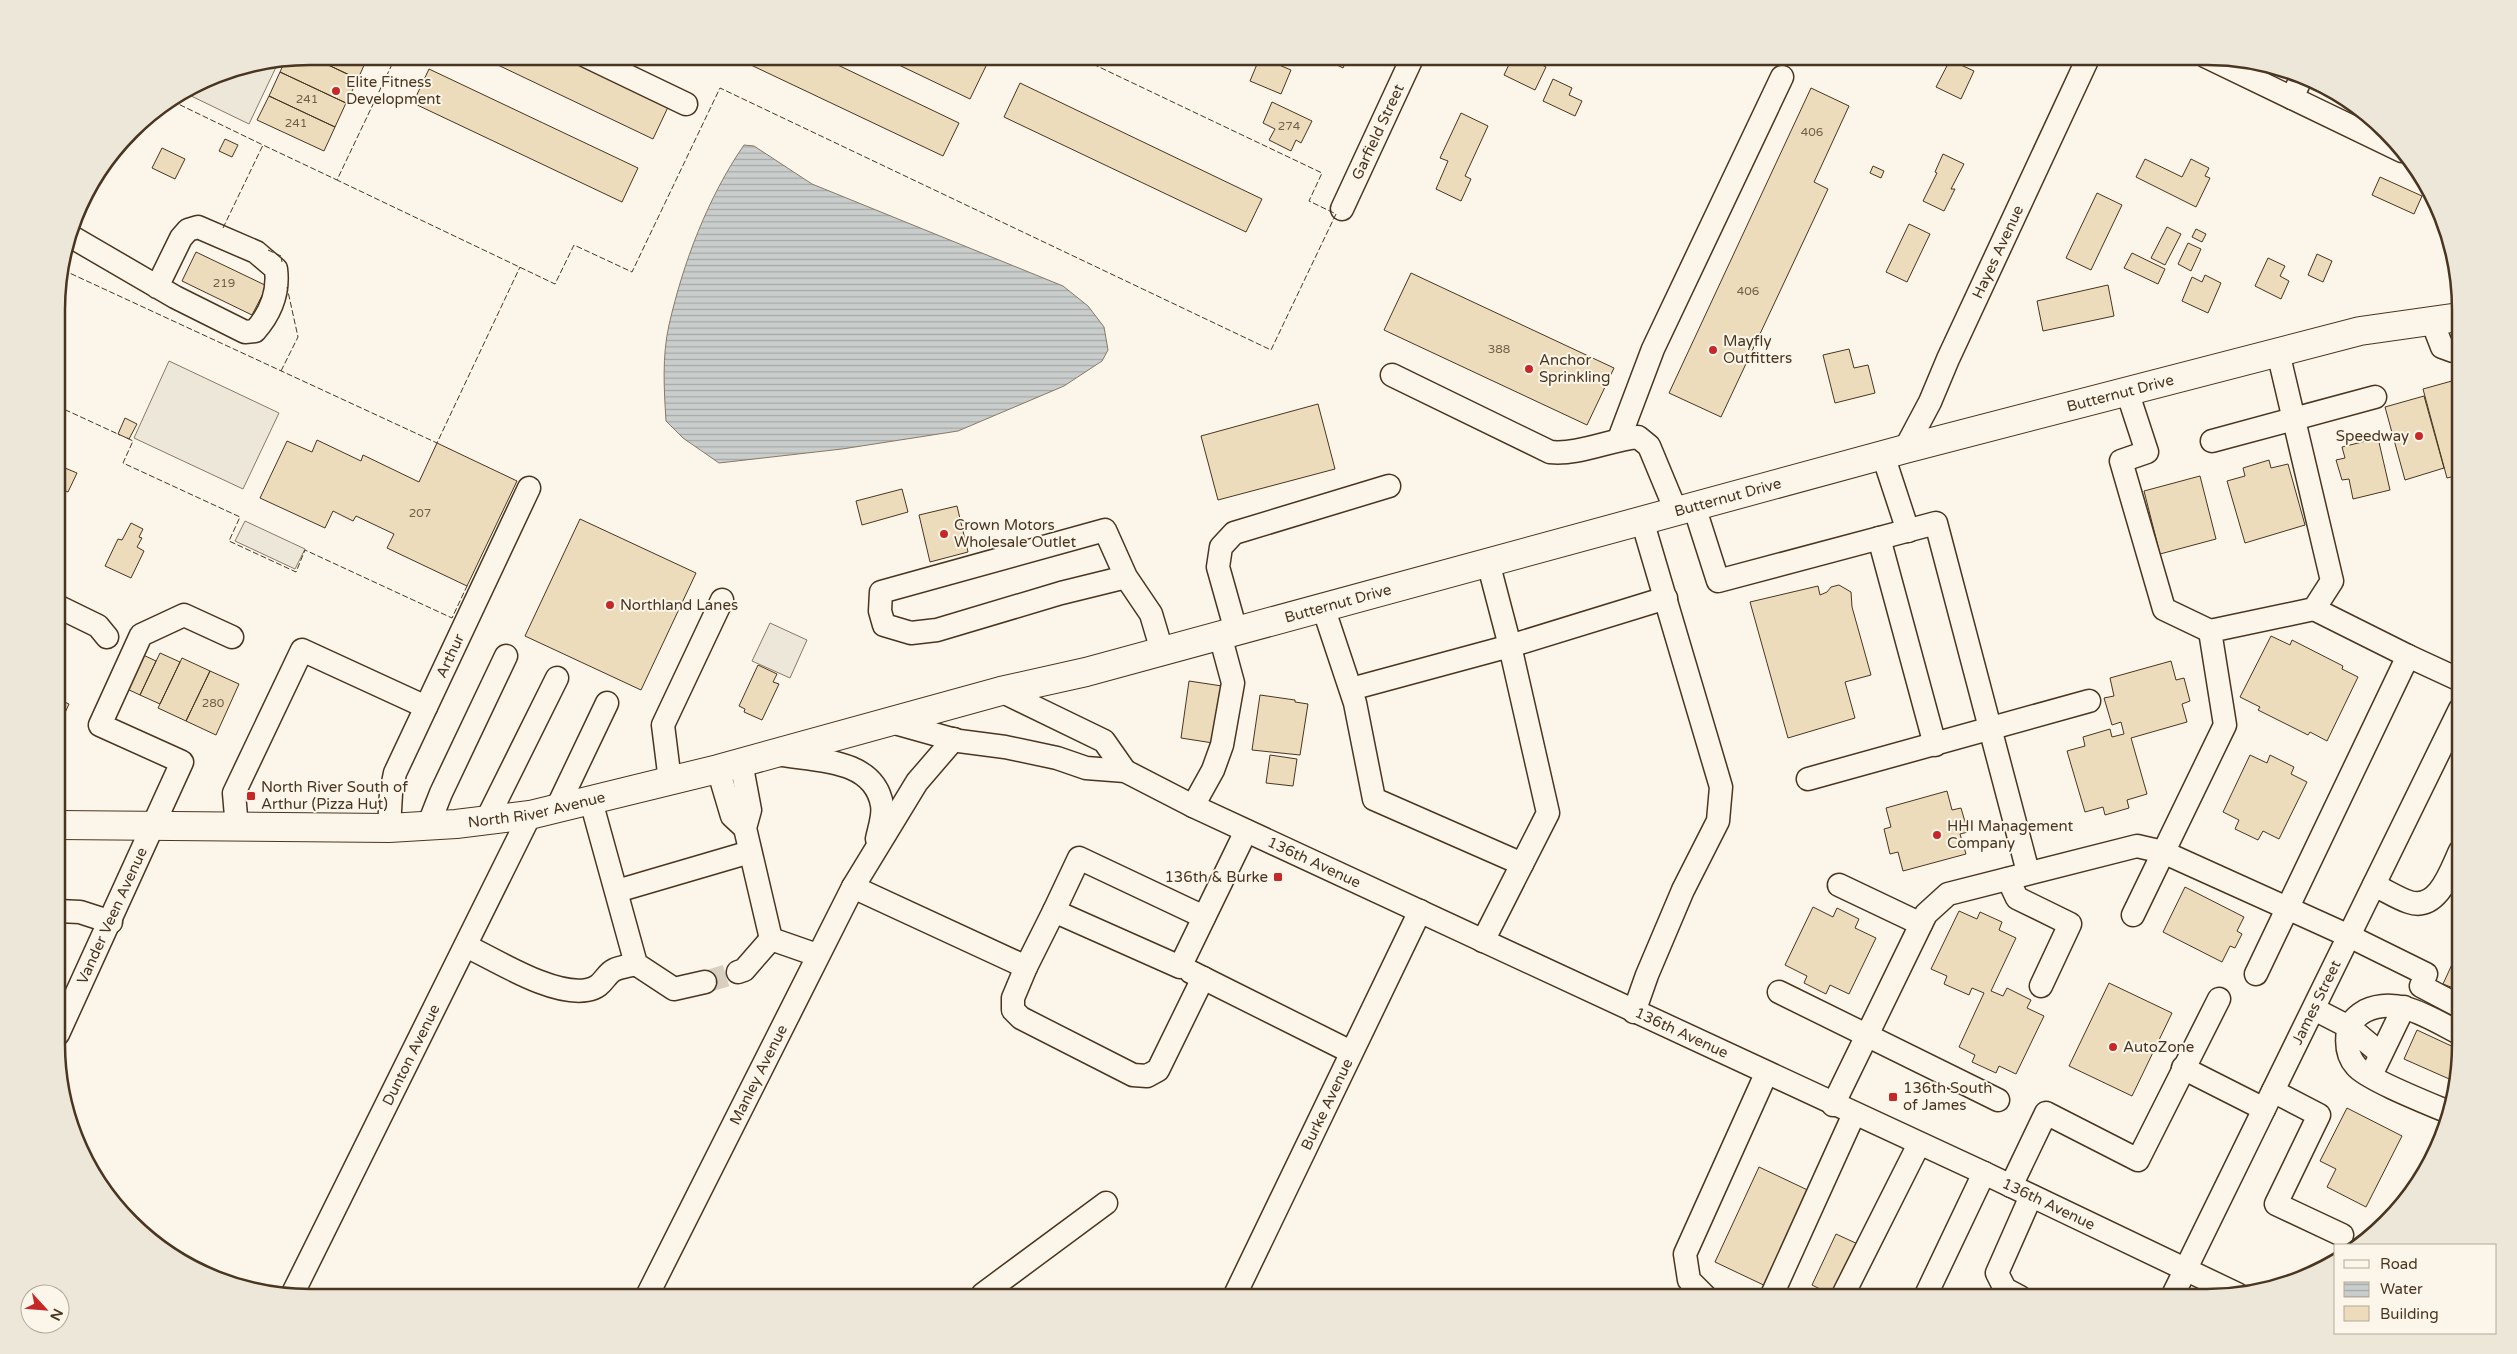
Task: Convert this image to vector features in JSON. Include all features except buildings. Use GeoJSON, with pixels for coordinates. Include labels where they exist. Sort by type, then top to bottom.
{"type":"FeatureCollection","features":[{"type":"Feature","properties":{"kind":"main road","name":"Butternut Drive"},"geometry":{"type":"LineString","coordinates":[[1001,691],[1162,651],[1894,452],[2278,352],[2360,331],[2452,318]]}},
{"type":"Feature","properties":{"kind":"main road","name":"North River Avenue"},"geometry":{"type":"LineString","coordinates":[[65,826],[389,828],[486,821],[543,813],[773,754],[1001,691]]}},
{"type":"Feature","properties":{"kind":"street"},"geometry":{"type":"LineString","coordinates":[[605,65],[686,104]]}},
{"type":"Feature","properties":{"kind":"street","name":"Garfield Street"},"geometry":{"type":"LineString","coordinates":[[1342,209],[1409,65]]}},
{"type":"Feature","properties":{"kind":"street","name":"Hayes Avenue"},"geometry":{"type":"LineString","coordinates":[[1894,452],[1930,402],[1948,359],[2085,65]]}},
{"type":"Feature","properties":{"kind":"street"},"geometry":{"type":"LineString","coordinates":[[2226,66],[2387,144]]}},
{"type":"Feature","properties":{"kind":"street"},"geometry":{"type":"LineString","coordinates":[[1618,439],[1652,349],[1782,77]]}},
{"type":"Feature","properties":{"kind":"street"},"geometry":{"type":"LineString","coordinates":[[2292,98],[2299,83]]}},
{"type":"Feature","properties":{"kind":"street"},"geometry":{"type":"LineString","coordinates":[[75,239],[158,287],[245,332],[255,331],[263,322],[278,284],[276,269],[256,252],[198,227],[188,230],[181,238],[158,287]]}},
{"type":"Feature","properties":{"kind":"street"},"geometry":{"type":"LineString","coordinates":[[2432,320],[2442,347],[2452,351]]}},
{"type":"Feature","properties":{"kind":"street"},"geometry":{"type":"LineString","coordinates":[[2278,352],[2332,581],[2314,609]]}},
{"type":"Feature","properties":{"kind":"street"},"geometry":{"type":"LineString","coordinates":[[1392,375],[1550,452],[1565,454],[1618,439],[1638,437],[1649,446],[1685,509],[1718,581],[1936,524],[1990,729],[2018,876],[2017,898],[2070,924],[2041,986]]}},
{"type":"Feature","properties":{"kind":"street"},"geometry":{"type":"LineString","coordinates":[[2127,391],[2147,452],[2121,461],[2164,609],[2210,632],[2314,609],[2452,676]]}},
{"type":"Feature","properties":{"kind":"street"},"geometry":{"type":"LineString","coordinates":[[2212,442],[2375,397]]}},
{"type":"Feature","properties":{"kind":"street"},"geometry":{"type":"LineString","coordinates":[[1894,452],[1908,531]]}},
{"type":"Feature","properties":{"kind":"street"},"geometry":{"type":"LineString","coordinates":[[1193,806],[1212,770],[1222,745],[1233,683],[1218,567],[1221,547],[1234,533],[1389,486]]}},
{"type":"Feature","properties":{"kind":"street","name":"Arthur"},"geometry":{"type":"LineString","coordinates":[[389,828],[391,793],[395,773],[529,488]]}},
{"type":"Feature","properties":{"kind":"street"},"geometry":{"type":"LineString","coordinates":[[1634,1012],[1683,890],[1718,821],[1721,787],[1642,520]]}},
{"type":"Feature","properties":{"kind":"street"},"geometry":{"type":"LineString","coordinates":[[1126,577],[1061,593],[937,630],[911,634],[884,625],[880,611],[881,592],[1105,530],[1126,577],[1151,614],[1162,651]]}},
{"type":"Feature","properties":{"kind":"street"},"geometry":{"type":"LineString","coordinates":[[1878,538],[1935,746]]}},
{"type":"Feature","properties":{"kind":"street"},"geometry":{"type":"LineString","coordinates":[[1483,941],[1548,813],[1510,646],[1488,562]]}},
{"type":"Feature","properties":{"kind":"street"},"geometry":{"type":"LineString","coordinates":[[1350,689],[1510,646],[1666,598]]}},
{"type":"Feature","properties":{"kind":"street"},"geometry":{"type":"LineString","coordinates":[[670,781],[663,725],[722,600]]}},
{"type":"Feature","properties":{"kind":"street"},"geometry":{"type":"LineString","coordinates":[[1323,607],[1355,703],[1374,799],[1522,864]]}},
{"type":"Feature","properties":{"kind":"street"},"geometry":{"type":"LineString","coordinates":[[65,610],[98,626],[107,637]]}},
{"type":"Feature","properties":{"kind":"street","name":"Vander Veen Avenue"},"geometry":{"type":"LineString","coordinates":[[65,1019],[111,922],[182,762],[100,725],[141,635],[184,615],[232,637]]}},
{"type":"Feature","properties":{"kind":"street"},"geometry":{"type":"LineString","coordinates":[[2133,915],[2224,724],[2210,632]]}},
{"type":"Feature","properties":{"kind":"street"},"geometry":{"type":"LineString","coordinates":[[236,828],[234,792],[302,650],[426,707]]}},
{"type":"Feature","properties":{"kind":"street"},"geometry":{"type":"LineString","coordinates":[[428,826],[441,793],[506,656]]}},
{"type":"Feature","properties":{"kind":"street"},"geometry":{"type":"LineString","coordinates":[[2256,974],[2408,656]]}},
{"type":"Feature","properties":{"kind":"street"},"geometry":{"type":"LineString","coordinates":[[486,821],[557,678]]}},
{"type":"Feature","properties":{"kind":"street","name":"136th Avenue"},"geometry":{"type":"LineString","coordinates":[[1001,691],[1104,741],[1125,771]]}},
{"type":"Feature","properties":{"kind":"street"},"geometry":{"type":"LineString","coordinates":[[1808,779],[1935,746],[2088,702]]}},
{"type":"Feature","properties":{"kind":"street","name":"Dunton Avenue"},"geometry":{"type":"LineString","coordinates":[[296,1288],[466,946],[608,703]]}},
{"type":"Feature","properties":{"kind":"street","name":"136th Avenue"},"geometry":{"type":"LineString","coordinates":[[891,722],[954,739],[1057,758],[1086,768],[1125,771],[1246,831],[1766,1074],[1984,1173],[2224,1288]]}},
{"type":"Feature","properties":{"kind":"street","name":"James Street"},"geometry":{"type":"LineString","coordinates":[[2176,1289],[2452,725]]}},
{"type":"Feature","properties":{"kind":"street","name":"Manley Avenue"},"geometry":{"type":"LineString","coordinates":[[650,1289],[817,955],[853,887],[927,768],[954,739]]}},
{"type":"Feature","properties":{"kind":"street","name":"Manley Avenue"},"geometry":{"type":"LineString","coordinates":[[773,754],[844,766],[858,770],[871,779],[882,806],[874,852]]}},
{"type":"Feature","properties":{"kind":"street"},"geometry":{"type":"LineString","coordinates":[[730,765],[732,816],[745,828],[772,940]]}},
{"type":"Feature","properties":{"kind":"street"},"geometry":{"type":"LineString","coordinates":[[591,801],[636,964],[674,989],[705,982]]}},
{"type":"Feature","properties":{"kind":"street"},"geometry":{"type":"LineString","coordinates":[[1180,967],[1246,831]]}},
{"type":"Feature","properties":{"kind":"street"},"geometry":{"type":"LineString","coordinates":[[1833,1105],[1926,914],[1948,894],[2137,846],[2163,852],[2349,936],[2426,974],[2421,986],[2452,1002]]}},
{"type":"Feature","properties":{"kind":"street"},"geometry":{"type":"LineString","coordinates":[[617,892],[750,852]]}},
{"type":"Feature","properties":{"kind":"street"},"geometry":{"type":"LineString","coordinates":[[1203,978],[1158,1070],[1147,1076],[1133,1075],[1021,1018],[1013,1010],[1013,998],[1026,967],[1079,858],[1204,917]]}},
{"type":"Feature","properties":{"kind":"street"},"geometry":{"type":"LineString","coordinates":[[2374,885],[2411,903],[2430,900],[2439,892],[2452,867]]}},
{"type":"Feature","properties":{"kind":"street"},"geometry":{"type":"LineString","coordinates":[[1840,884],[1921,924]]}},
{"type":"Feature","properties":{"kind":"street"},"geometry":{"type":"LineString","coordinates":[[853,887],[1026,967]]}},
{"type":"Feature","properties":{"kind":"street"},"geometry":{"type":"LineString","coordinates":[[65,911],[80,912],[111,922]]}},
{"type":"Feature","properties":{"kind":"street"},"geometry":{"type":"LineString","coordinates":[[1054,911],[1180,967],[1351,1052]]}},
{"type":"Feature","properties":{"kind":"street","name":"Burke Avenue"},"geometry":{"type":"LineString","coordinates":[[1238,1289],[1420,911]]}},
{"type":"Feature","properties":{"kind":"street"},"geometry":{"type":"LineString","coordinates":[[772,940],[817,955]]}},
{"type":"Feature","properties":{"kind":"street"},"geometry":{"type":"LineString","coordinates":[[738,972],[744,970],[772,940]]}},
{"type":"Feature","properties":{"kind":"street"},"geometry":{"type":"LineString","coordinates":[[466,946],[552,987],[568,990],[587,990],[597,987],[612,970],[636,964]]}},
{"type":"Feature","properties":{"kind":"street"},"geometry":{"type":"LineString","coordinates":[[1779,992],[1868,1034],[1998,1100]]}},
{"type":"Feature","properties":{"kind":"street"},"geometry":{"type":"LineString","coordinates":[[2011,1186],[2046,1113],[2138,1160],[2219,999]]}},
{"type":"Feature","properties":{"kind":"street"},"geometry":{"type":"LineString","coordinates":[[2443,1110],[2361,1071],[2349,1057],[2347,1038],[2349,1027],[2360,1014],[2374,1008],[2393,1005],[2404,1008],[2452,1030]]}},
{"type":"Feature","properties":{"kind":"street"},"geometry":{"type":"LineString","coordinates":[[2371,1076],[2380,1053],[2404,1008]]}},
{"type":"Feature","properties":{"kind":"street"},"geometry":{"type":"LineString","coordinates":[[2314,1009],[2349,1027],[2380,1053]]}},
{"type":"Feature","properties":{"kind":"street"},"geometry":{"type":"LineString","coordinates":[[2183,1068],[2268,1100],[2319,1115],[2276,1204],[2342,1235]]}},
{"type":"Feature","properties":{"kind":"street"},"geometry":{"type":"LineString","coordinates":[[1698,1289],[1689,1280],[1686,1254],[1766,1074]]}},
{"type":"Feature","properties":{"kind":"street"},"geometry":{"type":"LineString","coordinates":[[1776,1289],[1854,1114]]}},
{"type":"Feature","properties":{"kind":"street"},"geometry":{"type":"LineString","coordinates":[[1846,1289],[1919,1144]]}},
{"type":"Feature","properties":{"kind":"street"},"geometry":{"type":"LineString","coordinates":[[1929,1289],[1984,1173]]}},
{"type":"Feature","properties":{"kind":"street"},"geometry":{"type":"LineString","coordinates":[[2005,1289],[1998,1273],[2031,1196]]}},
{"type":"Feature","properties":{"kind":"street"},"geometry":{"type":"LineString","coordinates":[[990,1289],[1106,1203]]}},
{"type":"Feature","properties":{"kind":"shaded area"},"geometry":{"type":"Polygon","coordinates":[[[276,67],[249,124],[191,96],[231,78],[276,67]]]}},
{"type":"Feature","properties":{"kind":"shaded area"},"geometry":{"type":"Polygon","coordinates":[[[169,361],[279,413],[243,489],[134,438],[169,361]]]}},
{"type":"Feature","properties":{"kind":"shaded area"},"geometry":{"type":"Polygon","coordinates":[[[245,521],[305,549],[295,569],[235,541],[245,521]]]}},
{"type":"Feature","properties":{"kind":"shaded area"},"geometry":{"type":"Polygon","coordinates":[[[770,623],[807,640],[790,678],[752,661],[770,623]]]}},
{"type":"Feature","properties":{"kind":"water"},"geometry":{"type":"Polygon","coordinates":[[[744,145],[754,146],[812,184],[1063,286],[1088,306],[1104,327],[1108,350],[1102,361],[1064,386],[958,431],[842,449],[719,463],[683,438],[666,421],[664,361],[669,325],[689,255],[719,186],[744,145]]]}},
{"type":"Feature","properties":{"kind":"tunnel"},"geometry":{"type":"LineString","coordinates":[[705,982],[738,972]]}},
{"type":"Feature","properties":{"kind":"fence"},"geometry":{"type":"LineString","coordinates":[[392,65],[337,180],[555,284],[574,245],[632,272],[720,88],[1271,350],[1336,214],[1309,201],[1322,173],[1095,65]]}},
{"type":"Feature","properties":{"kind":"fence"},"geometry":{"type":"LineString","coordinates":[[178,104],[263,145]]}},
{"type":"Feature","properties":{"kind":"fence"},"geometry":{"type":"LineString","coordinates":[[223,228],[263,145],[337,180]]}},
{"type":"Feature","properties":{"kind":"fence"},"geometry":{"type":"LineString","coordinates":[[268,250],[281,256],[282,262]]}},
{"type":"Feature","properties":{"kind":"fence"},"geometry":{"type":"LineString","coordinates":[[68,272],[437,443],[520,267]]}},
{"type":"Feature","properties":{"kind":"fence"},"geometry":{"type":"LineString","coordinates":[[281,371],[298,337],[287,287]]}},
{"type":"Feature","properties":{"kind":"fence"},"geometry":{"type":"LineString","coordinates":[[65,410],[120,435]]}},
{"type":"Feature","properties":{"kind":"fence"},"geometry":{"type":"LineString","coordinates":[[127,438],[133,441],[123,463],[240,517],[229,541],[296,572],[305,550],[452,618],[467,586]]}},
{"type":"Feature","properties":{"kind":"place","name":"Elite Fitness Development"},"geometry":{"type":"Point","coordinates":[336,91]}},
{"type":"Feature","properties":{"kind":"place","name":"Mayfly Outfitters"},"geometry":{"type":"Point","coordinates":[1713,350]}},
{"type":"Feature","properties":{"kind":"place","name":"Anchor Sprinkling"},"geometry":{"type":"Point","coordinates":[1529,369]}},
{"type":"Feature","properties":{"kind":"place","name":"Speedway"},"geometry":{"type":"Point","coordinates":[2419,436]}},
{"type":"Feature","properties":{"kind":"place","name":"Crown Motors Wholesale Outlet"},"geometry":{"type":"Point","coordinates":[944,534]}},
{"type":"Feature","properties":{"kind":"place","name":"Northland Lanes"},"geometry":{"type":"Point","coordinates":[610,605]}},
{"type":"Feature","properties":{"kind":"place","name":"North River South of Arthur (Pizza Hut)"},"geometry":{"type":"Point","coordinates":[251,796]}},
{"type":"Feature","properties":{"kind":"place","name":"HHI Management Company"},"geometry":{"type":"Point","coordinates":[1937,835]}},
{"type":"Feature","properties":{"kind":"place","name":"136th & Burke"},"geometry":{"type":"Point","coordinates":[1278,877]}},
{"type":"Feature","properties":{"kind":"place","name":"AutoZone"},"geometry":{"type":"Point","coordinates":[2113,1047]}},
{"type":"Feature","properties":{"kind":"place","name":"136th South of James"},"geometry":{"type":"Point","coordinates":[1893,1097]}}]}
